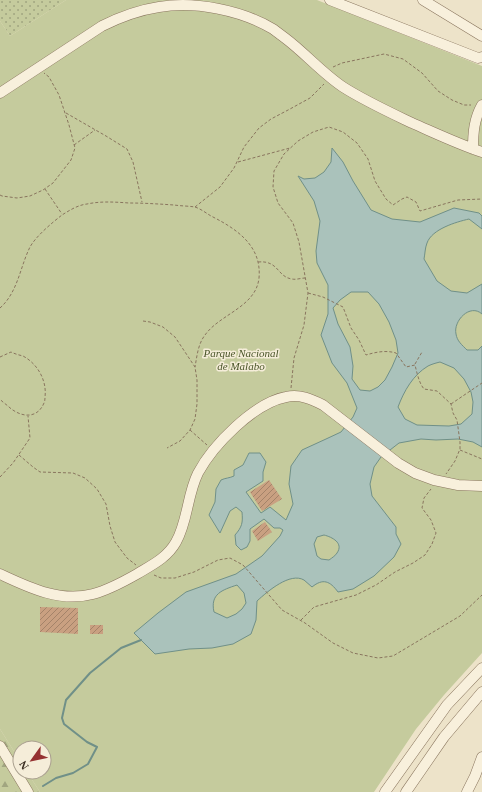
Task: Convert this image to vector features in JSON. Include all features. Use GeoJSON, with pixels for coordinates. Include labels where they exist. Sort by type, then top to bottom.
{"type":"FeatureCollection","features":[{"type":"Feature","properties":{"kind":"street"},"geometry":{"type":"LineString","coordinates":[[330,0],[478,58],[482,57]]}},
{"type":"Feature","properties":{"kind":"street"},"geometry":{"type":"LineString","coordinates":[[423,0],[482,36]]}},
{"type":"Feature","properties":{"kind":"street"},"geometry":{"type":"LineString","coordinates":[[0,93],[102,26],[120,17],[159,7],[181,5],[192,6],[226,11],[250,18],[273,29],[342,86],[365,100],[421,127],[477,151]]}},
{"type":"Feature","properties":{"kind":"street"},"geometry":{"type":"LineString","coordinates":[[477,151],[473,134],[476,117],[482,105]]}},
{"type":"Feature","properties":{"kind":"street"},"geometry":{"type":"LineString","coordinates":[[0,574],[42,592],[63,596],[79,596],[93,594],[113,586],[144,570],[170,552],[176,542],[182,530],[192,486],[205,461],[213,451],[241,422],[261,408],[286,397],[299,396],[310,398],[323,405],[398,463],[415,473],[458,485],[482,486]]}},
{"type":"Feature","properties":{"kind":"street"},"geometry":{"type":"LineString","coordinates":[[385,792],[447,705],[482,668]]}},
{"type":"Feature","properties":{"kind":"street"},"geometry":{"type":"LineString","coordinates":[[406,792],[444,737],[482,692]]}},
{"type":"Feature","properties":{"kind":"street"},"geometry":{"type":"LineString","coordinates":[[0,746],[28,792]]}},
{"type":"Feature","properties":{"kind":"street"},"geometry":{"type":"LineString","coordinates":[[467,792],[481,762]]}},
{"type":"Feature","properties":{"kind":"path"},"geometry":{"type":"LineString","coordinates":[[195,208],[220,187],[244,147],[259,128],[271,119],[310,98],[326,82],[328,75],[334,67],[342,63],[384,54],[403,59],[422,73],[438,91],[452,100],[464,105],[482,105]]}},
{"type":"Feature","properties":{"kind":"path"},"geometry":{"type":"LineString","coordinates":[[0,195],[17,198],[30,196],[53,183],[71,160],[74,145],[70,125],[59,95],[49,77],[38,68]]}},
{"type":"Feature","properties":{"kind":"path"},"geometry":{"type":"LineString","coordinates":[[65,113],[127,149],[134,162],[142,203]]}},
{"type":"Feature","properties":{"kind":"path"},"geometry":{"type":"LineString","coordinates":[[290,397],[294,358],[304,326],[308,293],[299,242],[293,223],[278,203],[273,187],[274,171],[284,154],[298,141],[313,132],[329,127],[343,132],[357,143],[368,159],[375,181],[386,199],[393,205],[407,196],[416,202],[420,211],[458,200],[482,199]]}},
{"type":"Feature","properties":{"kind":"path"},"geometry":{"type":"LineString","coordinates":[[74,145],[95,130]]}},
{"type":"Feature","properties":{"kind":"path"},"geometry":{"type":"LineString","coordinates":[[236,162],[291,147]]}},
{"type":"Feature","properties":{"kind":"path"},"geometry":{"type":"LineString","coordinates":[[45,188],[63,215]]}},
{"type":"Feature","properties":{"kind":"path"},"geometry":{"type":"LineString","coordinates":[[0,308],[5,304],[15,288],[31,246],[42,232],[75,207],[87,204],[109,202],[142,203],[195,208],[227,224],[240,233],[251,245],[257,256],[259,279],[256,291],[248,300],[213,325],[204,336],[199,346],[195,366],[197,380],[197,404],[195,419],[190,430],[180,441],[167,448]]}},
{"type":"Feature","properties":{"kind":"path"},"geometry":{"type":"LineString","coordinates":[[258,262],[266,262],[274,266],[284,276],[292,279],[305,278]]}},
{"type":"Feature","properties":{"kind":"path"},"geometry":{"type":"LineString","coordinates":[[308,293],[323,297],[343,307],[351,328],[366,354],[375,352],[396,352],[406,367],[414,365],[422,352]]}},
{"type":"Feature","properties":{"kind":"path"},"geometry":{"type":"LineString","coordinates":[[143,321],[163,327],[175,337],[195,366]]}},
{"type":"Feature","properties":{"kind":"path"},"geometry":{"type":"LineString","coordinates":[[0,357],[11,352],[24,356],[34,364],[42,375],[46,389],[45,402],[38,412],[28,416],[21,415],[13,411],[0,399]]}},
{"type":"Feature","properties":{"kind":"path"},"geometry":{"type":"LineString","coordinates":[[301,620],[314,608],[356,595],[376,585],[395,572],[414,563],[425,555],[432,544],[436,533],[431,520],[422,508],[424,498],[433,486],[440,481],[455,461],[460,449],[460,442],[457,420],[453,413],[451,404],[437,391],[424,390],[420,384],[414,365]]}},
{"type":"Feature","properties":{"kind":"path"},"geometry":{"type":"LineString","coordinates":[[451,404],[482,383]]}},
{"type":"Feature","properties":{"kind":"path"},"geometry":{"type":"LineString","coordinates":[[0,476],[13,463],[30,438],[28,416]]}},
{"type":"Feature","properties":{"kind":"path"},"geometry":{"type":"LineString","coordinates":[[190,430],[213,451]]}},
{"type":"Feature","properties":{"kind":"path"},"geometry":{"type":"LineString","coordinates":[[460,449],[482,459]]}},
{"type":"Feature","properties":{"kind":"path"},"geometry":{"type":"LineString","coordinates":[[19,455],[40,472],[73,473],[85,478],[97,489],[106,504],[115,542],[127,558],[144,570],[161,578],[175,578],[194,572],[218,560],[230,558],[243,565],[282,610],[301,620],[333,643],[353,653],[378,658],[393,656],[460,616],[482,595]]}},
{"type":"Feature","properties":{"kind":"green space"},"geometry":{"type":"Polygon","coordinates":[[[0,0],[66,0],[10,36],[0,21],[0,0]]]}},
{"type":"Feature","properties":{"kind":"green space","name":"Parque Nacional de Malabo"},"geometry":{"type":"Polygon","coordinates":[[[66,0],[317,0],[482,66],[482,653],[416,729],[374,792],[40,792],[32,780],[52,780],[52,740],[12,740],[12,748],[0,729],[0,21],[10,36],[66,0]]]}},
{"type":"Feature","properties":{"kind":"green space"},"geometry":{"type":"Polygon","coordinates":[[[0,729],[12,748],[12,780],[32,780],[40,792],[0,792],[0,729]]]}},
{"type":"Feature","properties":{"kind":"water"},"geometry":{"type":"Polygon","coordinates":[[[332,148],[343,162],[371,210],[392,219],[420,222],[454,208],[479,213],[482,216],[482,229],[469,219],[451,224],[439,230],[427,243],[424,259],[437,281],[451,291],[467,293],[482,284],[482,314],[477,311],[472,311],[463,315],[457,324],[456,334],[457,339],[467,350],[478,350],[482,346],[482,447],[473,442],[458,439],[421,439],[399,443],[381,457],[374,467],[370,484],[372,496],[396,527],[396,534],[401,544],[394,557],[374,576],[353,589],[338,592],[332,585],[326,582],[320,582],[312,587],[304,580],[298,578],[286,580],[267,592],[257,601],[256,620],[251,634],[233,644],[212,648],[189,649],[155,654],[134,633],[186,592],[236,574],[262,556],[280,536],[283,530],[280,528],[274,528],[264,519],[250,529],[250,541],[247,547],[241,550],[236,545],[235,535],[242,525],[242,512],[236,507],[230,511],[220,533],[209,515],[215,502],[216,489],[221,480],[234,476],[234,470],[243,465],[249,453],[260,453],[266,462],[263,472],[263,481],[246,492],[261,513],[270,507],[286,520],[293,504],[289,484],[291,466],[302,450],[341,432],[353,417],[357,408],[347,383],[332,363],[321,335],[328,314],[328,285],[317,263],[316,251],[320,221],[314,201],[298,176],[304,179],[315,178],[324,172],[331,162],[332,148]],[[351,292],[340,300],[333,308],[338,324],[350,347],[353,366],[352,379],[360,390],[370,391],[378,387],[385,380],[392,367],[398,353],[396,340],[389,322],[379,304],[368,292],[351,292]],[[440,362],[432,364],[413,379],[406,389],[398,407],[405,419],[417,425],[449,426],[461,424],[472,414],[473,402],[471,392],[464,379],[454,368],[440,362]],[[324,535],[317,537],[314,544],[317,556],[321,559],[329,560],[335,556],[339,549],[338,543],[324,535]],[[237,585],[218,594],[213,606],[214,612],[227,618],[236,614],[246,603],[244,593],[237,585]]]}},
{"type":"Feature","properties":{"kind":"building"},"geometry":{"type":"Polygon","coordinates":[[[269,480],[282,499],[262,511],[250,492],[269,480]]]}},
{"type":"Feature","properties":{"kind":"building"},"geometry":{"type":"Polygon","coordinates":[[[265,522],[272,532],[258,541],[252,531],[265,522]]]}},
{"type":"Feature","properties":{"kind":"building"},"geometry":{"type":"Polygon","coordinates":[[[40,607],[78,608],[78,634],[40,632],[40,607]]]}},
{"type":"Feature","properties":{"kind":"building"},"geometry":{"type":"Polygon","coordinates":[[[90,625],[103,625],[103,634],[90,634],[90,625]]]}},
{"type":"Feature","properties":{"kind":"waterway"},"geometry":{"type":"LineString","coordinates":[[43,786],[56,778],[73,773],[88,764],[97,747],[87,742],[64,724],[62,718],[66,700],[90,673],[121,648],[141,640]]}}]}
